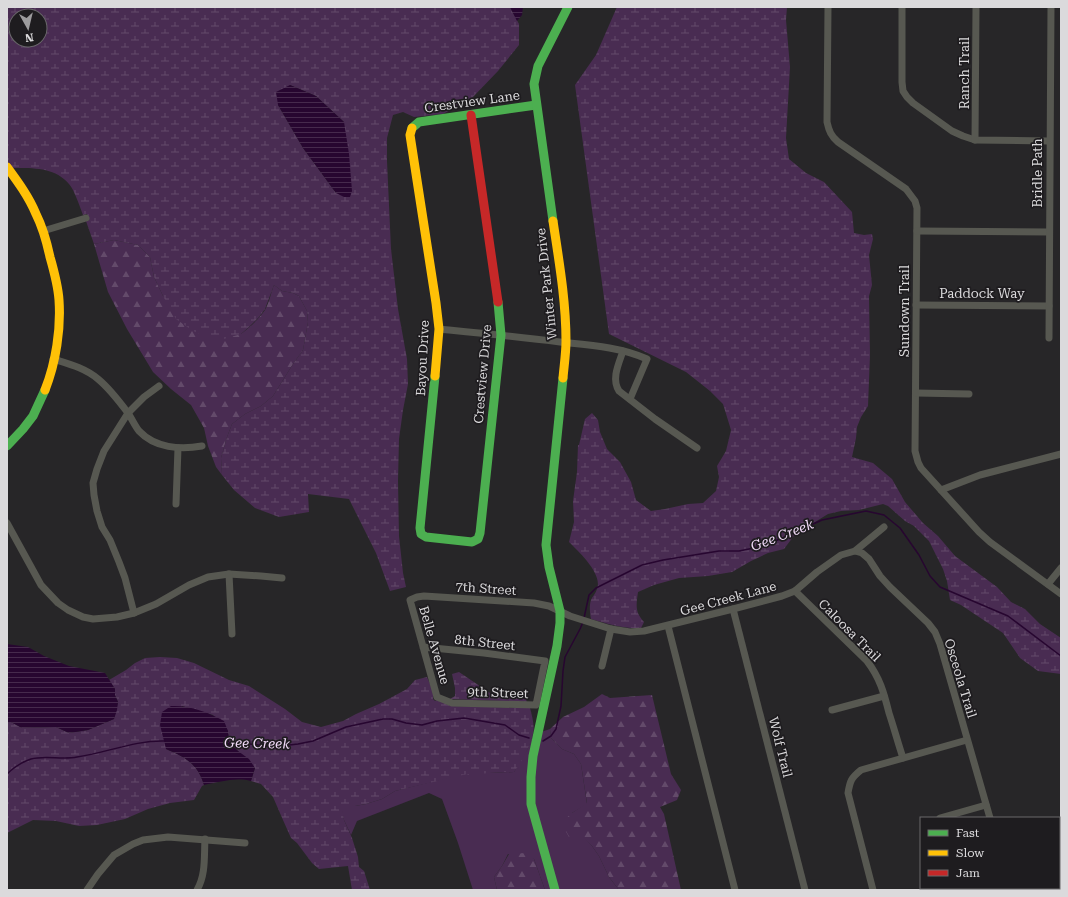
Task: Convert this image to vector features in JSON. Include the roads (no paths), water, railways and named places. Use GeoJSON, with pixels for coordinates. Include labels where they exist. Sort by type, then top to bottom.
{"type":"FeatureCollection","features":[{"type":"Feature","properties":{"kind":"street","name":"Winter Park Drive"},"geometry":{"type":"LineString","coordinates":[[556,890],[532,804],[530,777],[533,756],[558,646],[560,623],[560,611],[549,566],[546,545],[566,342],[563,291],[534,84],[538,66],[568,7]]}},
{"type":"Feature","properties":{"kind":"street","name":"Sundown Trail"},"geometry":{"type":"LineString","coordinates":[[828,7],[827,122],[829,130],[838,142],[906,189],[911,194],[917,208],[916,456],[921,468],[979,532],[990,542],[1061,594]]}},
{"type":"Feature","properties":{"kind":"street"},"geometry":{"type":"LineString","coordinates":[[902,7],[903,91],[913,103],[952,131],[975,140],[1049,141]]}},
{"type":"Feature","properties":{"kind":"street","name":"Ranch Trail"},"geometry":{"type":"LineString","coordinates":[[975,140],[976,7]]}},
{"type":"Feature","properties":{"kind":"street","name":"Bridle Path"},"geometry":{"type":"LineString","coordinates":[[1049,338],[1051,7]]}},
{"type":"Feature","properties":{"kind":"street","name":"Crestview Lane"},"geometry":{"type":"LineString","coordinates":[[412,127],[419,122],[536,105]]}},
{"type":"Feature","properties":{"kind":"street","name":"Crestview Drive"},"geometry":{"type":"LineString","coordinates":[[471,115],[499,307],[501,334],[481,525],[478,539]]}},
{"type":"Feature","properties":{"kind":"street","name":"Bayou Drive"},"geometry":{"type":"LineString","coordinates":[[412,127],[410,135],[439,329],[420,528],[422,534],[426,537],[472,542],[478,539]]}},
{"type":"Feature","properties":{"kind":"street"},"geometry":{"type":"LineString","coordinates":[[7,167],[32,205],[43,231],[51,260],[59,304],[59,322],[54,359],[46,388],[36,412],[7,446]]}},
{"type":"Feature","properties":{"kind":"street"},"geometry":{"type":"LineString","coordinates":[[43,231],[86,218]]}},
{"type":"Feature","properties":{"kind":"street"},"geometry":{"type":"LineString","coordinates":[[917,231],[1049,232]]}},
{"type":"Feature","properties":{"kind":"street","name":"Paddock Way"},"geometry":{"type":"LineString","coordinates":[[916,305],[1049,306]]}},
{"type":"Feature","properties":{"kind":"street"},"geometry":{"type":"LineString","coordinates":[[439,329],[501,334],[598,346],[635,354],[647,359],[630,400]]}},
{"type":"Feature","properties":{"kind":"street"},"geometry":{"type":"LineString","coordinates":[[623,351],[615,379],[616,387],[619,391],[655,420],[697,448]]}},
{"type":"Feature","properties":{"kind":"street"},"geometry":{"type":"LineString","coordinates":[[54,359],[79,367],[97,378],[112,393],[128,413],[139,431],[151,441],[178,448],[202,446]]}},
{"type":"Feature","properties":{"kind":"street"},"geometry":{"type":"LineString","coordinates":[[134,613],[125,578],[110,540],[102,527],[97,511],[94,495],[94,483],[97,469],[104,452],[128,413],[144,397],[159,386]]}},
{"type":"Feature","properties":{"kind":"street"},"geometry":{"type":"LineString","coordinates":[[916,393],[969,394]]}},
{"type":"Feature","properties":{"kind":"street"},"geometry":{"type":"LineString","coordinates":[[176,504],[178,448]]}},
{"type":"Feature","properties":{"kind":"street"},"geometry":{"type":"LineString","coordinates":[[941,490],[980,475],[1061,454]]}},
{"type":"Feature","properties":{"kind":"street"},"geometry":{"type":"LineString","coordinates":[[7,523],[41,585],[58,603],[68,610],[83,617],[93,619],[117,617],[134,613],[156,604],[189,585],[208,577],[229,574],[282,578]]}},
{"type":"Feature","properties":{"kind":"street","name":"Gee Creek Lane"},"geometry":{"type":"LineString","coordinates":[[560,611],[587,622],[611,629],[630,632],[668,626],[795,592],[817,572],[842,555],[855,551],[884,527]]}},
{"type":"Feature","properties":{"kind":"street","name":"Osceola Trail"},"geometry":{"type":"LineString","coordinates":[[855,551],[862,553],[869,558],[880,576],[928,623],[935,632],[940,644],[990,817]]}},
{"type":"Feature","properties":{"kind":"street"},"geometry":{"type":"LineString","coordinates":[[1048,584],[1061,568]]}},
{"type":"Feature","properties":{"kind":"street"},"geometry":{"type":"LineString","coordinates":[[229,574],[232,634]]}},
{"type":"Feature","properties":{"kind":"street","name":"Caloosa Trail"},"geometry":{"type":"LineString","coordinates":[[795,592],[867,661],[874,670],[879,680],[903,758]]}},
{"type":"Feature","properties":{"kind":"street","name":"7th Street"},"geometry":{"type":"LineString","coordinates":[[410,600],[424,596],[534,603],[549,606],[560,611]]}},
{"type":"Feature","properties":{"kind":"street","name":"Belle Avenue"},"geometry":{"type":"LineString","coordinates":[[410,600],[437,697]]}},
{"type":"Feature","properties":{"kind":"street","name":"Wolf Trail"},"geometry":{"type":"LineString","coordinates":[[733,609],[805,890]]}},
{"type":"Feature","properties":{"kind":"street"},"geometry":{"type":"LineString","coordinates":[[668,626],[735,890]]}},
{"type":"Feature","properties":{"kind":"street"},"geometry":{"type":"LineString","coordinates":[[602,666],[611,629]]}},
{"type":"Feature","properties":{"kind":"street","name":"8th Street"},"geometry":{"type":"LineString","coordinates":[[423,647],[545,661],[536,705]]}},
{"type":"Feature","properties":{"kind":"street"},"geometry":{"type":"LineString","coordinates":[[832,710],[884,696]]}},
{"type":"Feature","properties":{"kind":"street","name":"9th Street"},"geometry":{"type":"LineString","coordinates":[[437,697],[452,703],[536,705]]}},
{"type":"Feature","properties":{"kind":"street"},"geometry":{"type":"LineString","coordinates":[[873,890],[848,793],[850,783],[854,775],[861,770],[967,740]]}},
{"type":"Feature","properties":{"kind":"street"},"geometry":{"type":"LineString","coordinates":[[944,817],[986,805]]}},
{"type":"Feature","properties":{"kind":"street"},"geometry":{"type":"LineString","coordinates":[[87,890],[114,855],[143,840],[168,837],[245,843]]}},
{"type":"Feature","properties":{"kind":"street"},"geometry":{"type":"LineString","coordinates":[[197,890],[201,884],[203,874],[205,839]]}},
{"type":"Feature","properties":{"kind":"waterway","name":"Gee Creek"},"geometry":{"type":"LineString","coordinates":[[584,618],[589,595],[596,588],[642,565],[719,551],[739,551],[754,548],[773,542],[822,520],[866,511],[884,515],[900,528],[919,555],[930,576],[940,587],[1008,616],[1061,656]]}},
{"type":"Feature","properties":{"kind":"waterway","name":"Gee Creek"},"geometry":{"type":"LineString","coordinates":[[543,741],[551,736],[556,729],[561,706],[565,657],[583,622]]}},
{"type":"Feature","properties":{"kind":"waterway","name":"Gee Creek"},"geometry":{"type":"LineString","coordinates":[[229,743],[266,746],[298,744],[313,741],[346,727],[383,719],[392,719],[422,725],[437,721],[464,718],[505,725],[519,735],[529,738]]}},
{"type":"Feature","properties":{"kind":"waterway","name":"Gee Creek"},"geometry":{"type":"LineString","coordinates":[[7,774],[18,765],[31,759],[42,757],[71,758],[154,741],[165,741]]}}]}
